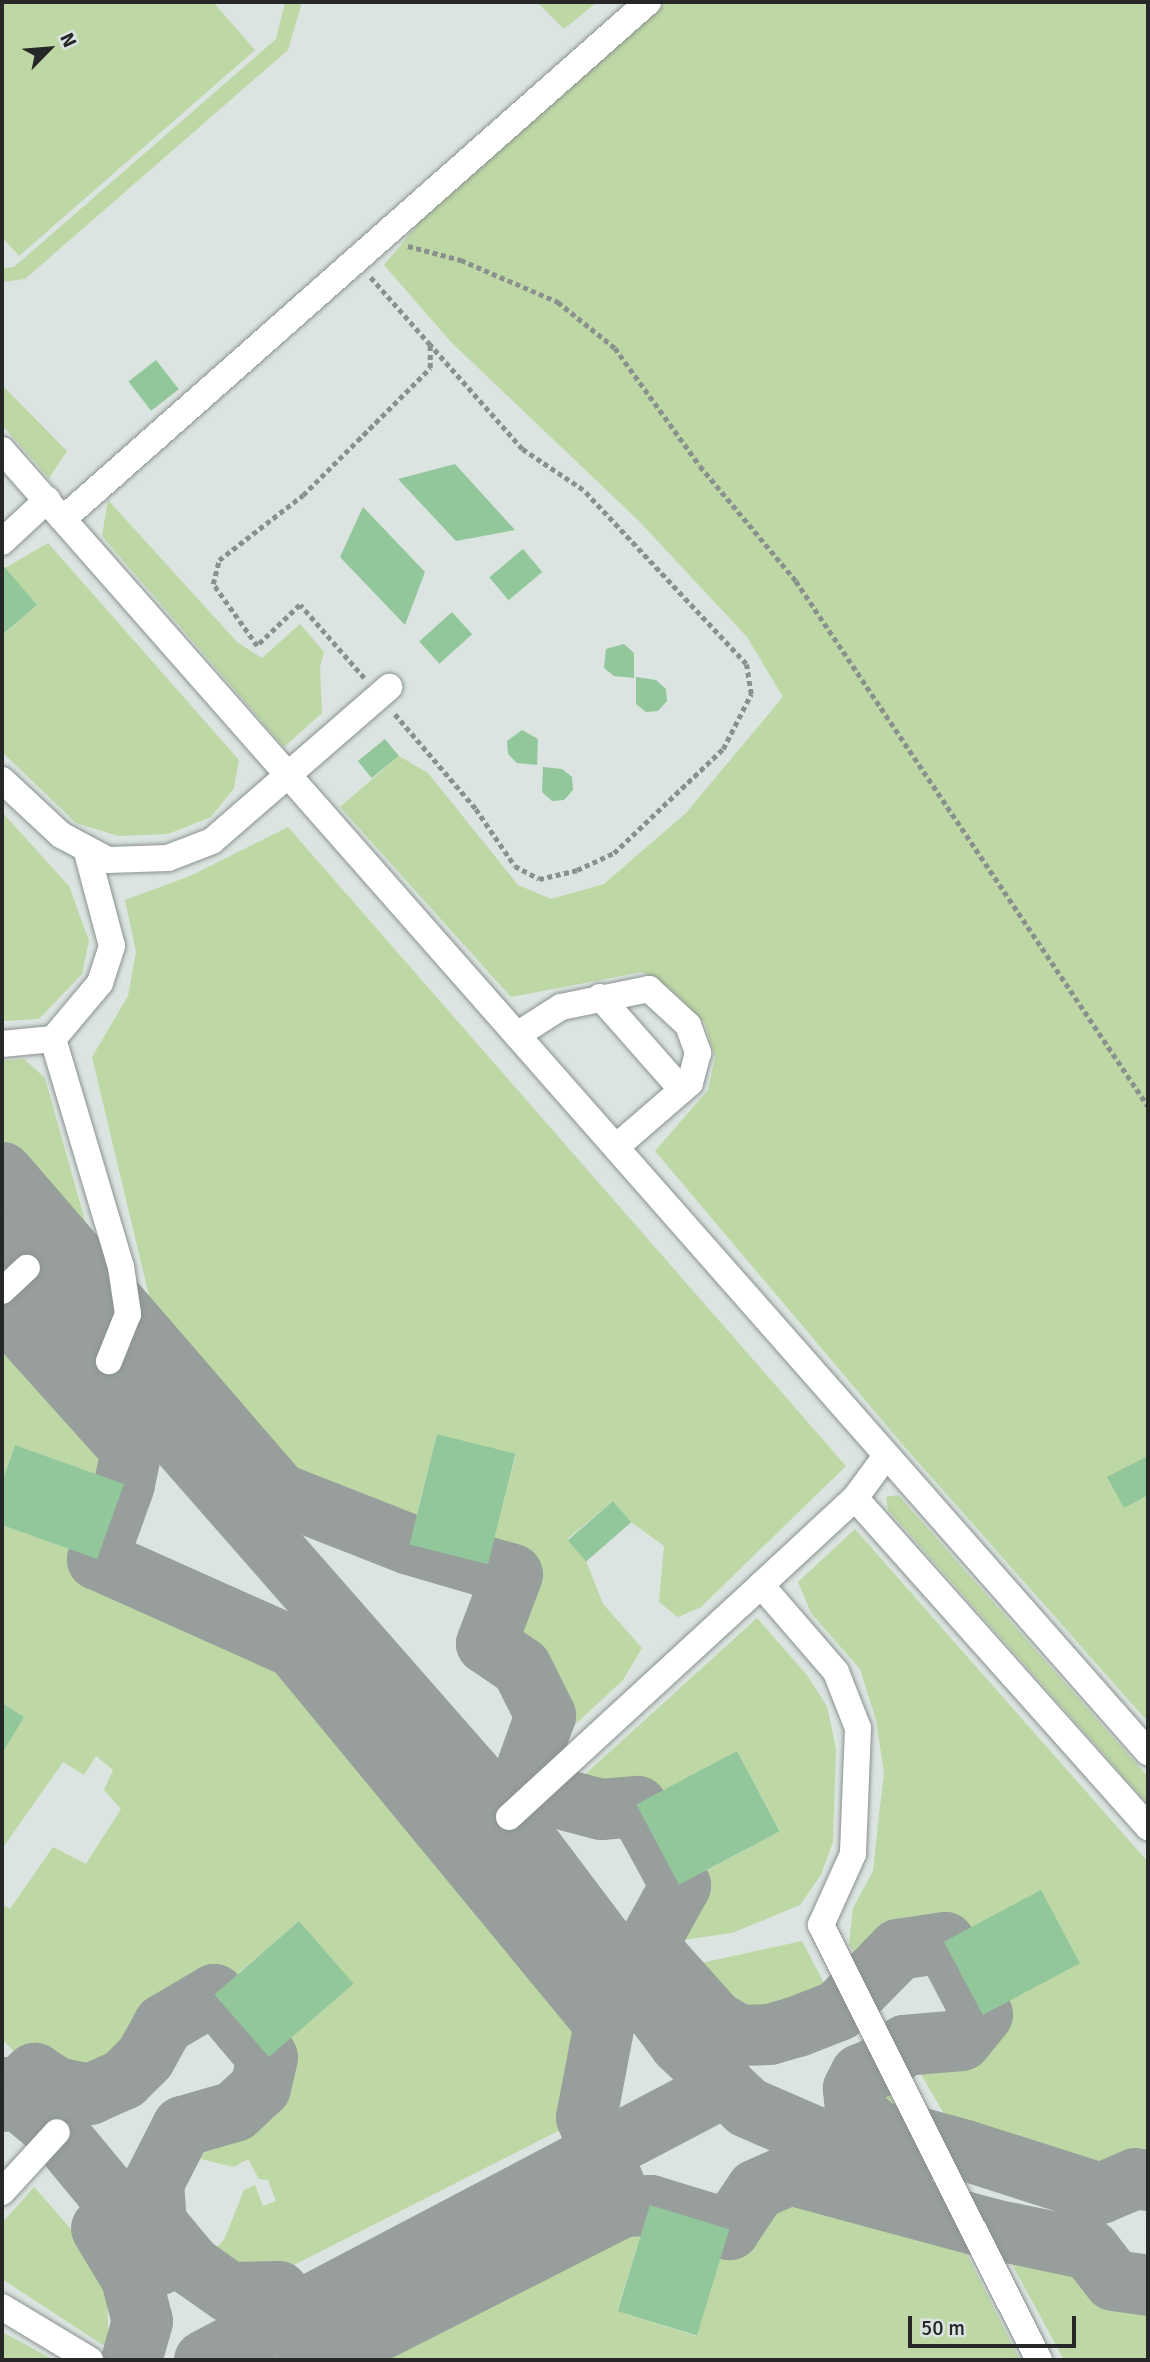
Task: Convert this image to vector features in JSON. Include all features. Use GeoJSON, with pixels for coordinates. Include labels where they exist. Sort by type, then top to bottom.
{"type":"FeatureCollection","features":[{"type":"Feature","properties":{"kind":"lane"},"geometry":{"type":"LineString","coordinates":[[2,542],[55,510],[355,261],[649,2]]}},
{"type":"Feature","properties":{"kind":"lane"},"geometry":{"type":"LineString","coordinates":[[2,451],[1148,1752]]}},
{"type":"Feature","properties":{"kind":"lane"},"geometry":{"type":"LineString","coordinates":[[2,780],[61,835],[108,860],[168,858],[212,841],[384,692]]}},
{"type":"Feature","properties":{"kind":"lane"},"geometry":{"type":"LineString","coordinates":[[2,1044],[53,1039],[100,983],[112,946],[86,848]]}},
{"type":"Feature","properties":{"kind":"lane"},"geometry":{"type":"LineString","coordinates":[[517,1035],[561,1007],[649,989],[688,1026],[698,1053],[690,1083],[616,1147]]}},
{"type":"Feature","properties":{"kind":"lane"},"geometry":{"type":"LineString","coordinates":[[600,997],[682,1090]]}},
{"type":"Feature","properties":{"kind":"lane"},"geometry":{"type":"LineString","coordinates":[[53,1039],[121,1267],[128,1314],[109,1361]]}},
{"type":"Feature","properties":{"kind":"lane"},"geometry":{"type":"LineString","coordinates":[[2,1291],[27,1268]]}},
{"type":"Feature","properties":{"kind":"lane"},"geometry":{"type":"LineString","coordinates":[[509,1817],[855,1498],[886,1456]]}},
{"type":"Feature","properties":{"kind":"lane"},"geometry":{"type":"LineString","coordinates":[[855,1498],[1148,1827]]}},
{"type":"Feature","properties":{"kind":"lane"},"geometry":{"type":"LineString","coordinates":[[761,1585],[836,1672],[858,1728],[853,1854],[821,1925],[1039,2360]]}},
{"type":"Feature","properties":{"kind":"lane"},"geometry":{"type":"LineString","coordinates":[[2,2192],[57,2132]]}},
{"type":"Feature","properties":{"kind":"lane"},"geometry":{"type":"LineString","coordinates":[[2,2307],[90,2360]]}},
{"type":"Feature","properties":{"kind":"path"},"geometry":{"type":"LineString","coordinates":[[380,239],[461,260],[558,302],[615,348],[700,466],[796,581],[1148,1107]]}},
{"type":"Feature","properties":{"kind":"path"},"geometry":{"type":"LineString","coordinates":[[355,261],[430,345],[522,449],[583,490],[746,664],[751,694],[723,749],[614,853],[577,870],[539,879],[515,866],[476,809],[384,692],[300,605],[257,646],[213,584],[219,560],[303,495],[429,368],[430,345]]}},
{"type":"Feature","properties":{"kind":"green space"},"geometry":{"type":"Polygon","coordinates":[[[2,2],[213,2],[255,50],[19,256],[2,237],[2,2]]]}},
{"type":"Feature","properties":{"kind":"green space"},"geometry":{"type":"Polygon","coordinates":[[[285,2],[302,2],[288,50],[25,279],[2,282],[2,268],[14,267],[276,39],[285,2]]]}},
{"type":"Feature","properties":{"kind":"green space"},"geometry":{"type":"Polygon","coordinates":[[[537,2],[597,2],[564,29],[537,2]]]}},
{"type":"Feature","properties":{"kind":"green space"},"geometry":{"type":"Polygon","coordinates":[[[668,2],[1148,2],[1148,1722],[903,1445],[655,1151],[708,1090],[715,1057],[705,1023],[669,987],[642,972],[511,997],[340,807],[399,756],[428,773],[518,885],[551,899],[604,884],[686,813],[783,697],[747,637],[640,522],[451,342],[384,265],[426,215],[668,2]]]}},
{"type":"Feature","properties":{"kind":"green space"},"geometry":{"type":"Polygon","coordinates":[[[2,385],[67,451],[49,478],[2,425],[2,385]]]}},
{"type":"Feature","properties":{"kind":"green space"},"geometry":{"type":"Polygon","coordinates":[[[108,500],[237,642],[262,658],[300,624],[324,652],[320,667],[322,713],[284,747],[102,536],[108,500]]]}},
{"type":"Feature","properties":{"kind":"green space"},"geometry":{"type":"Polygon","coordinates":[[[48,543],[239,760],[234,788],[211,817],[168,834],[118,836],[76,823],[2,752],[2,630],[5,633],[37,605],[5,568],[48,543]]]}},
{"type":"Feature","properties":{"kind":"green space"},"geometry":{"type":"Polygon","coordinates":[[[2,812],[69,886],[89,941],[82,974],[39,1019],[2,1021],[2,812]]]}},
{"type":"Feature","properties":{"kind":"green space"},"geometry":{"type":"Polygon","coordinates":[[[288,827],[846,1466],[701,1607],[678,1617],[659,1602],[664,1546],[631,1522],[613,1501],[567,1539],[586,1561],[603,1604],[642,1648],[623,1680],[525,1771],[545,1715],[521,1667],[486,1643],[512,1575],[488,1564],[516,1454],[437,1434],[409,1544],[279,1493],[164,1359],[92,1057],[128,996],[136,952],[125,900],[190,876],[288,827]]]}},
{"type":"Feature","properties":{"kind":"green space"},"geometry":{"type":"Polygon","coordinates":[[[24,1059],[45,1078],[104,1288],[2,1172],[2,1061],[24,1059]]]}},
{"type":"Feature","properties":{"kind":"green space"},"geometry":{"type":"Polygon","coordinates":[[[12,1317],[131,1450],[124,1484],[15,1445],[2,1482],[2,1326],[12,1317]]]}},
{"type":"Feature","properties":{"kind":"green space"},"geometry":{"type":"Polygon","coordinates":[[[898,1495],[1148,1777],[1148,1804],[888,1510],[886,1497],[898,1495]]]}},
{"type":"Feature","properties":{"kind":"green space"},"geometry":{"type":"Polygon","coordinates":[[[2,1525],[97,1559],[294,1647],[604,2023],[586,2117],[286,2269],[257,2277],[229,2271],[211,2253],[224,2240],[244,2190],[255,2185],[263,2206],[276,2201],[268,2180],[259,2179],[248,2159],[234,2167],[172,2152],[182,2126],[234,2110],[260,2087],[267,2057],[352,1984],[299,1921],[214,1994],[163,2024],[145,2057],[123,2079],[89,2094],[56,2087],[34,2073],[2,2039],[2,1904],[10,1909],[53,1847],[86,1864],[121,1809],[104,1790],[113,1770],[96,1756],[84,1775],[63,1762],[2,1849],[2,1754],[24,1717],[2,1703],[2,1525]]]}},
{"type":"Feature","properties":{"kind":"green space"},"geometry":{"type":"Polygon","coordinates":[[[855,1529],[1148,1862],[1148,2180],[1135,2178],[1100,2193],[965,2150],[904,2045],[961,2040],[982,2014],[1079,1963],[1041,1891],[944,1942],[898,1949],[873,1979],[849,1945],[853,1908],[873,1871],[884,1773],[876,1720],[860,1669],[811,1613],[798,1582],[855,1529]]]}},
{"type":"Feature","properties":{"kind":"green space"},"geometry":{"type":"Polygon","coordinates":[[[757,1618],[806,1674],[827,1706],[836,1749],[833,1842],[821,1875],[800,1905],[732,1933],[647,1945],[680,1885],[780,1831],[737,1751],[637,1806],[601,1809],[559,1798],[757,1618]]]}},
{"type":"Feature","properties":{"kind":"green space"},"geometry":{"type":"Polygon","coordinates":[[[802,1941],[838,2010],[769,2034],[739,2035],[715,2021],[670,1970],[802,1941]]]}},
{"type":"Feature","properties":{"kind":"green space"},"geometry":{"type":"Polygon","coordinates":[[[877,2067],[910,2135],[877,2133],[855,2109],[853,2088],[860,2074],[877,2067]]]}},
{"type":"Feature","properties":{"kind":"green space"},"geometry":{"type":"Polygon","coordinates":[[[789,2174],[948,2217],[1020,2360],[320,2360],[623,2206],[650,2205],[617,2311],[696,2336],[729,2229],[756,2189],[789,2174]]]}},
{"type":"Feature","properties":{"kind":"green space"},"geometry":{"type":"Polygon","coordinates":[[[34,2187],[70,2228],[107,2296],[109,2349],[2,2279],[2,2223],[34,2187]]]}},
{"type":"Feature","properties":{"kind":"green space"},"geometry":{"type":"Polygon","coordinates":[[[993,2229],[1089,2249],[1113,2280],[1148,2285],[1148,2360],[1064,2360],[993,2229]]]}},
{"type":"Feature","properties":{"kind":"green space"},"geometry":{"type":"Polygon","coordinates":[[[2,2332],[54,2360],[2,2360],[2,2332]]]}},
{"type":"Feature","properties":{"kind":"building"},"geometry":{"type":"Polygon","coordinates":[[[156,360],[179,389],[151,411],[128,382],[156,360]]]}},
{"type":"Feature","properties":{"kind":"building"},"geometry":{"type":"Polygon","coordinates":[[[455,464],[515,530],[456,541],[398,479],[455,464]]]}},
{"type":"Feature","properties":{"kind":"building"},"geometry":{"type":"Polygon","coordinates":[[[363,507],[425,572],[405,625],[340,557],[363,507]]]}},
{"type":"Feature","properties":{"kind":"building"},"geometry":{"type":"Polygon","coordinates":[[[523,549],[542,572],[509,600],[489,577],[523,549]]]}},
{"type":"Feature","properties":{"kind":"building"},"geometry":{"type":"Polygon","coordinates":[[[2,564],[37,605],[2,635],[2,564]]]}},
{"type":"Feature","properties":{"kind":"building"},"geometry":{"type":"Polygon","coordinates":[[[452,612],[472,634],[439,664],[419,641],[452,612]]]}},
{"type":"Feature","properties":{"kind":"building"},"geometry":{"type":"Polygon","coordinates":[[[624,644],[634,653],[634,678],[614,676],[604,668],[606,649],[624,644]]]}},
{"type":"Feature","properties":{"kind":"building"},"geometry":{"type":"Polygon","coordinates":[[[636,677],[656,680],[666,689],[667,701],[658,711],[646,712],[636,704],[636,677]]]}},
{"type":"Feature","properties":{"kind":"building"},"geometry":{"type":"Polygon","coordinates":[[[522,730],[538,739],[537,765],[517,763],[508,754],[507,741],[522,730]]]}},
{"type":"Feature","properties":{"kind":"building"},"geometry":{"type":"Polygon","coordinates":[[[385,739],[399,756],[372,778],[358,761],[385,739]]]}},
{"type":"Feature","properties":{"kind":"building"},"geometry":{"type":"Polygon","coordinates":[[[543,767],[562,769],[572,777],[573,790],[564,800],[552,801],[542,792],[543,767]]]}},
{"type":"Feature","properties":{"kind":"building"},"geometry":{"type":"Polygon","coordinates":[[[437,1434],[516,1454],[488,1564],[409,1545],[437,1434]]]}},
{"type":"Feature","properties":{"kind":"building"},"geometry":{"type":"Polygon","coordinates":[[[15,1445],[124,1484],[97,1559],[2,1525],[2,1482],[15,1445]]]}},
{"type":"Feature","properties":{"kind":"building"},"geometry":{"type":"Polygon","coordinates":[[[1148,1456],[1148,1495],[1124,1508],[1107,1477],[1148,1456]]]}},
{"type":"Feature","properties":{"kind":"building"},"geometry":{"type":"Polygon","coordinates":[[[613,1501],[631,1522],[586,1561],[568,1540],[613,1501]]]}},
{"type":"Feature","properties":{"kind":"building"},"geometry":{"type":"Polygon","coordinates":[[[2,1703],[24,1717],[2,1754],[2,1703]]]}},
{"type":"Feature","properties":{"kind":"building"},"geometry":{"type":"Polygon","coordinates":[[[737,1751],[780,1831],[679,1885],[636,1805],[737,1751]]]}},
{"type":"Feature","properties":{"kind":"building"},"geometry":{"type":"Polygon","coordinates":[[[1041,1890],[1080,1963],[983,2015],[944,1942],[1041,1890]]]}},
{"type":"Feature","properties":{"kind":"building"},"geometry":{"type":"Polygon","coordinates":[[[299,1921],[353,1984],[269,2057],[214,1994],[299,1921]]]}},
{"type":"Feature","properties":{"kind":"building"},"geometry":{"type":"Polygon","coordinates":[[[650,2205],[729,2229],[697,2335],[618,2311],[650,2205]]]}},
{"type":"Feature","properties":{"kind":"taxiway"},"geometry":{"type":"LineString","coordinates":[[2,1172],[279,1493],[409,1544],[512,1574],[486,1643],[521,1667],[545,1715],[525,1771],[559,1798],[601,1809],[637,1806],[680,1885],[647,1945],[715,2021],[739,2035],[769,2034],[797,2026],[838,2010],[898,1949],[944,1942],[982,2014],[961,2040],[904,2045],[877,2067],[860,2074],[853,2088],[855,2109],[877,2133],[910,2135],[1100,2193],[1135,2178],[1148,2180]]}},
{"type":"Feature","properties":{"kind":"taxiway"},"geometry":{"type":"LineString","coordinates":[[2,1239],[509,1817],[680,2044],[747,2107],[862,2157],[905,2165]]}},
{"type":"Feature","properties":{"kind":"taxiway"},"geometry":{"type":"LineString","coordinates":[[2,1306],[131,1450],[124,1484],[97,1559],[294,1647],[604,2023],[586,2117],[623,2206],[320,2360]]}},
{"type":"Feature","properties":{"kind":"taxiway"},"geometry":{"type":"LineString","coordinates":[[2,2101],[34,2073],[56,2087],[89,2094],[123,2079],[145,2057],[163,2024],[214,1994],[267,2057],[260,2087],[234,2111],[182,2126],[153,2183],[156,2223],[192,2266],[229,2292],[278,2291],[311,2360]]}},
{"type":"Feature","properties":{"kind":"taxiway"},"geometry":{"type":"LineString","coordinates":[[204,2360],[725,2086]]}},
{"type":"Feature","properties":{"kind":"taxiway"},"geometry":{"type":"LineString","coordinates":[[3,2087],[57,2132],[138,2230],[158,2265]]}},
{"type":"Feature","properties":{"kind":"taxiway"},"geometry":{"type":"LineString","coordinates":[[607,2167],[623,2206],[650,2205],[729,2229],[756,2189],[789,2174],[993,2229],[1089,2249],[1113,2280],[1148,2285]]}},
{"type":"Feature","properties":{"kind":"taxiway"},"geometry":{"type":"LineString","coordinates":[[101,2228],[131,2278],[142,2321],[131,2360]]}}]}
